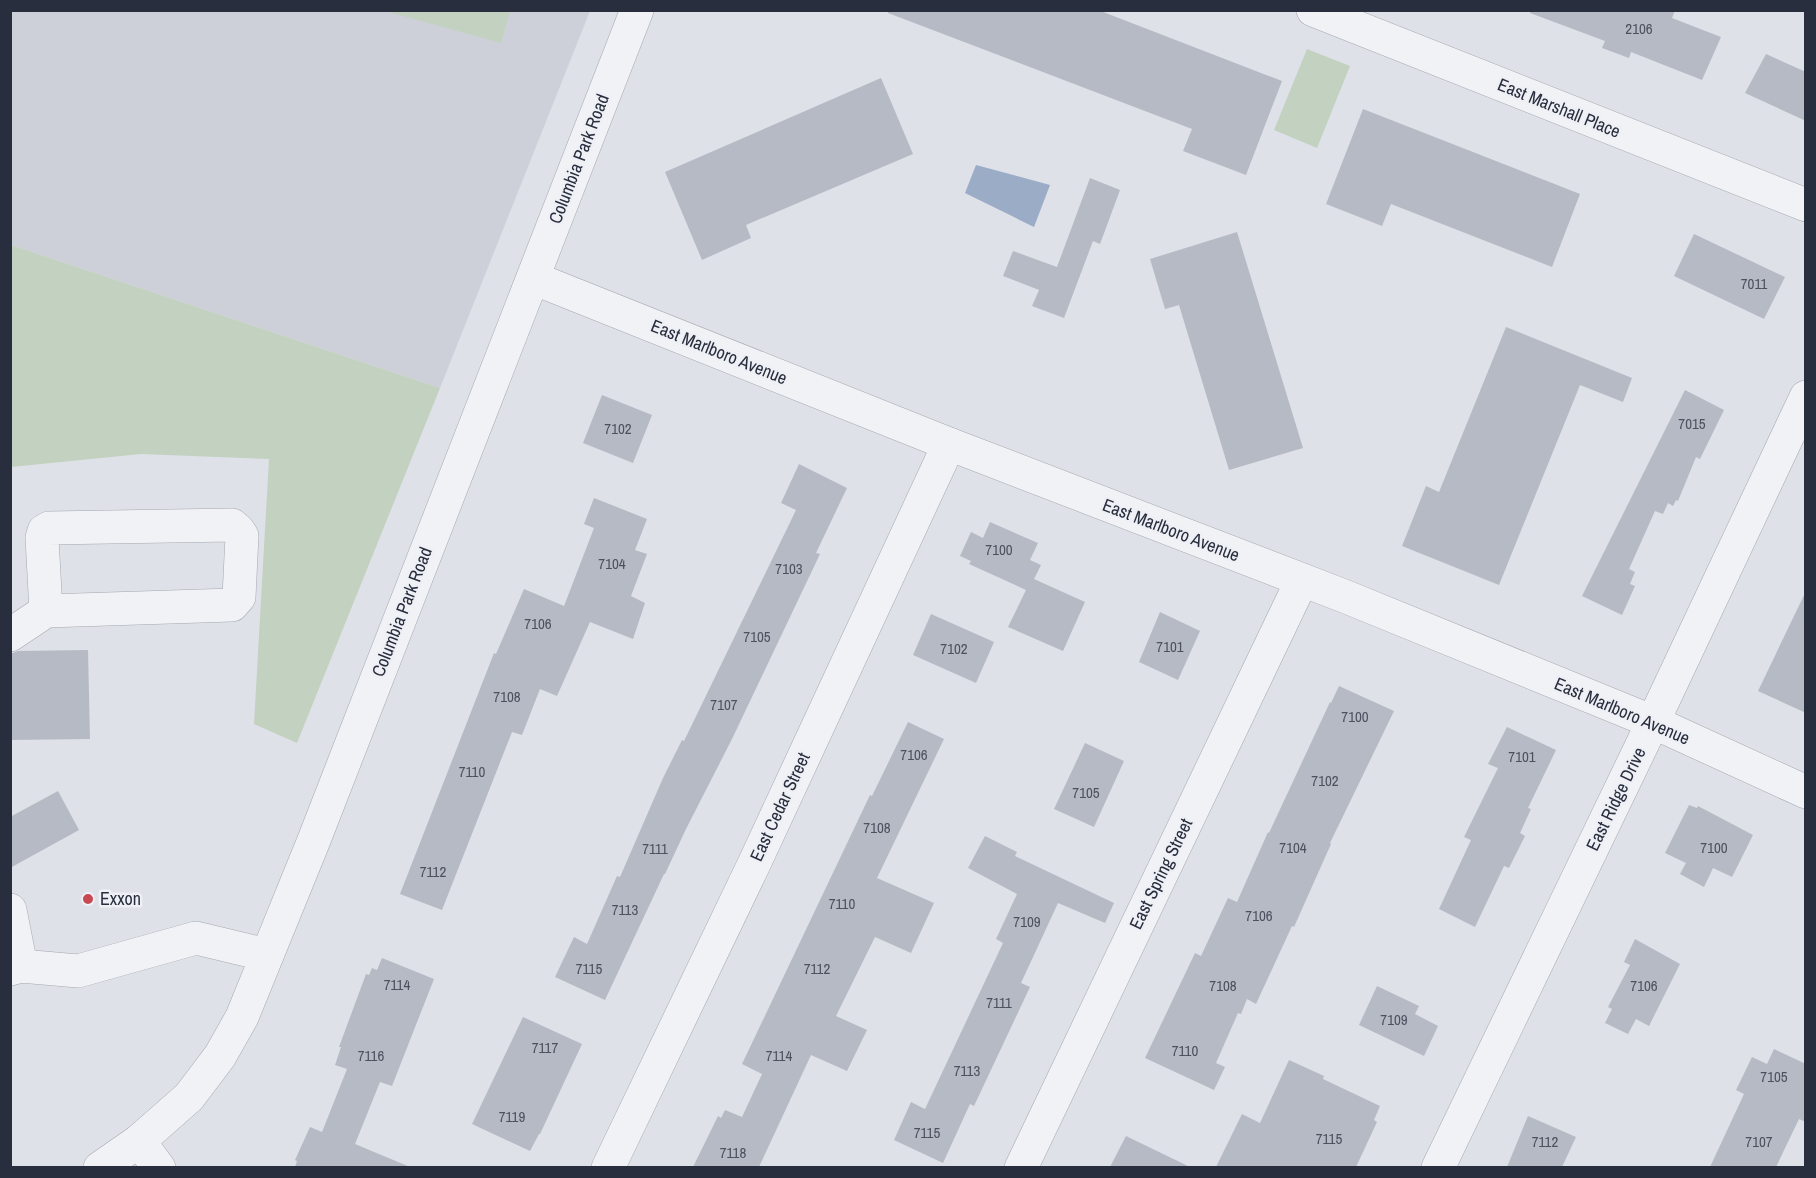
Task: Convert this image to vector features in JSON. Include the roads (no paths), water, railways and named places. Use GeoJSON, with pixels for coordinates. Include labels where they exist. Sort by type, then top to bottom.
{"type":"FeatureCollection","features":[{"type":"Feature","properties":{"kind":"street","name":"Columbia Park Road"},"geometry":{"type":"LineString","coordinates":[[100,1167],[139,1141],[189,1097],[220,1056],[242,1017],[637,10]]}},
{"type":"Feature","properties":{"kind":"street","name":"East Marshall Place"},"geometry":{"type":"LineString","coordinates":[[1313,10],[1806,205]]}},
{"type":"Feature","properties":{"kind":"street","name":"East Marlboro Avenue"},"geometry":{"type":"LineString","coordinates":[[533,278],[949,444],[1302,580],[1653,722],[1806,792]]}},
{"type":"Feature","properties":{"kind":"street","name":"East Ridge Drive"},"geometry":{"type":"LineString","coordinates":[[1438,1167],[1653,722],[1806,397]]}},
{"type":"Feature","properties":{"kind":"street","name":"East Cedar Street"},"geometry":{"type":"LineString","coordinates":[[608,1167],[754,864],[949,444]]}},
{"type":"Feature","properties":{"kind":"street"},"geometry":{"type":"LineString","coordinates":[[10,634],[46,611],[232,605],[239,597],[242,536],[232,525],[49,528],[44,531],[42,538],[46,611]]}},
{"type":"Feature","properties":{"kind":"street","name":"East Spring Street"},"geometry":{"type":"LineString","coordinates":[[1021,1167],[1302,580]]}},
{"type":"Feature","properties":{"kind":"street"},"geometry":{"type":"LineString","coordinates":[[10,910],[16,968],[78,971],[196,938],[267,955]]}},
{"type":"Feature","properties":{"kind":"street"},"geometry":{"type":"LineString","coordinates":[[139,1141],[159,1167]]}},
{"type":"Feature","properties":{"kind":"water"},"geometry":{"type":"Polygon","coordinates":[[[976,165],[1050,185],[1034,227],[965,193],[976,165]]]}},
{"type":"Feature","properties":{"kind":"place","name":"Exxon"},"geometry":{"type":"Point","coordinates":[88,899]}}]}
